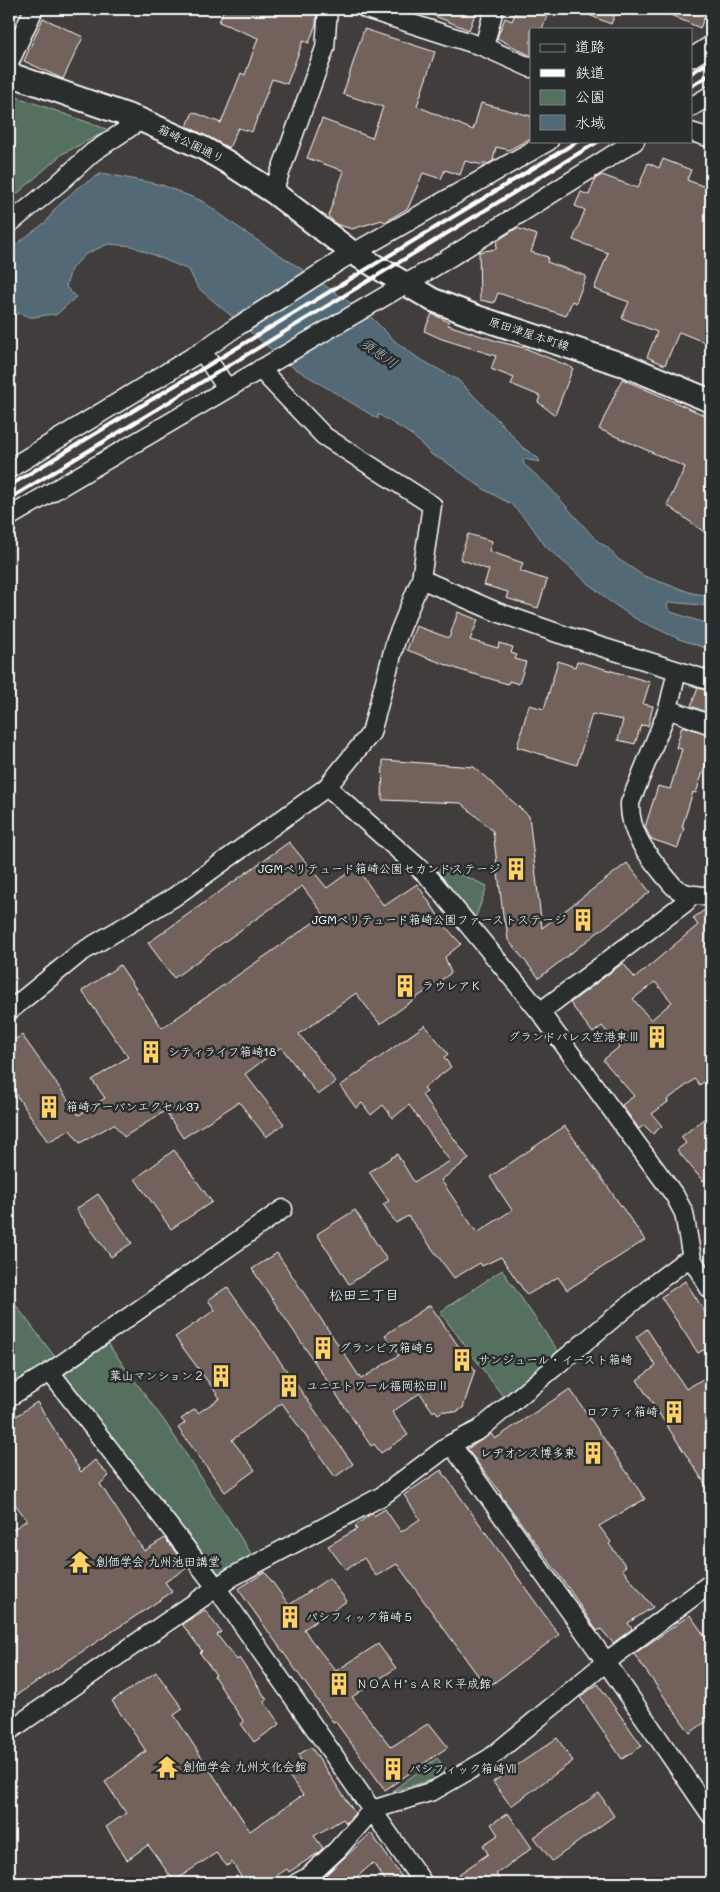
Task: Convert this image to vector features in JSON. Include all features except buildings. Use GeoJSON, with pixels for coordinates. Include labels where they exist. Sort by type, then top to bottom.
{"type":"FeatureCollection","features":[{"type":"Feature","properties":{"kind":"street"},"geometry":{"type":"LineString","coordinates":[[9,63],[34,9]]}},
{"type":"Feature","properties":{"kind":"street"},"geometry":{"type":"LineString","coordinates":[[272,192],[325,48],[328,9]]}},
{"type":"Feature","properties":{"kind":"street"},"geometry":{"type":"LineString","coordinates":[[366,9],[484,48],[530,68]]}},
{"type":"Feature","properties":{"kind":"street"},"geometry":{"type":"LineString","coordinates":[[484,48],[494,9]]}},
{"type":"Feature","properties":{"kind":"street"},"geometry":{"type":"LineString","coordinates":[[692,57],[711,46]]}},
{"type":"Feature","properties":{"kind":"street","name":"箱崎公園通り"},"geometry":{"type":"LineString","coordinates":[[9,74],[141,120],[203,148],[272,192],[347,257]]}},
{"type":"Feature","properties":{"kind":"street"},"geometry":{"type":"LineString","coordinates":[[692,106],[711,95]]}},
{"type":"Feature","properties":{"kind":"street"},"geometry":{"type":"LineString","coordinates":[[9,224],[93,152],[141,120]]}},
{"type":"Feature","properties":{"kind":"street"},"geometry":{"type":"LineString","coordinates":[[692,132],[711,138]]}},
{"type":"Feature","properties":{"kind":"street"},"geometry":{"type":"LineString","coordinates":[[9,469],[202,351],[234,328],[347,257],[547,142]]}},
{"type":"Feature","properties":{"kind":"street"},"geometry":{"type":"LineString","coordinates":[[9,517],[226,387],[278,360],[633,142]]}},
{"type":"Feature","properties":{"kind":"street","name":"原田津屋本町線"},"geometry":{"type":"LineString","coordinates":[[347,257],[396,289],[626,366],[711,401]]}},
{"type":"Feature","properties":{"kind":"street"},"geometry":{"type":"LineString","coordinates":[[202,351],[226,387]]}},
{"type":"Feature","properties":{"kind":"street"},"geometry":{"type":"LineString","coordinates":[[9,1011],[80,953],[174,896],[327,787],[371,733],[396,640],[421,579],[432,505],[324,436],[260,369]]}},
{"type":"Feature","properties":{"kind":"street"},"geometry":{"type":"LineString","coordinates":[[421,579],[497,612],[560,634],[711,681]]}},
{"type":"Feature","properties":{"kind":"street"},"geometry":{"type":"LineString","coordinates":[[677,671],[668,709],[630,803],[630,816],[634,830],[647,854],[677,890],[711,897]]}},
{"type":"Feature","properties":{"kind":"street"},"geometry":{"type":"LineString","coordinates":[[668,709],[711,725]]}},
{"type":"Feature","properties":{"kind":"street"},"geometry":{"type":"LineString","coordinates":[[327,787],[428,876],[540,1012],[675,1196],[684,1213],[692,1259],[711,1291]]}},
{"type":"Feature","properties":{"kind":"street"},"geometry":{"type":"LineString","coordinates":[[540,1012],[686,902],[689,894]]}},
{"type":"Feature","properties":{"kind":"street"},"geometry":{"type":"LineString","coordinates":[[9,1397],[50,1372],[283,1209]]}},
{"type":"Feature","properties":{"kind":"street"},"geometry":{"type":"LineString","coordinates":[[9,1731],[216,1587],[382,1496],[452,1444],[479,1430],[658,1281],[682,1263],[692,1259]]}},
{"type":"Feature","properties":{"kind":"street"},"geometry":{"type":"LineString","coordinates":[[50,1372],[216,1587],[423,1883]]}},
{"type":"Feature","properties":{"kind":"street"},"geometry":{"type":"LineString","coordinates":[[452,1444],[711,1815]]}},
{"type":"Feature","properties":{"kind":"street"},"geometry":{"type":"LineString","coordinates":[[297,1883],[308,1877],[337,1850],[372,1810],[433,1791],[490,1758],[606,1662],[711,1583]]}},
{"type":"Feature","properties":{"kind":"green space"},"geometry":{"type":"Polygon","coordinates":[[[9,94],[109,130],[62,154],[9,201],[9,94]]]}},
{"type":"Feature","properties":{"kind":"green space"},"geometry":{"type":"Polygon","coordinates":[[[442,866],[487,886],[475,919],[437,873],[442,866]]]}},
{"type":"Feature","properties":{"kind":"green space"},"geometry":{"type":"Polygon","coordinates":[[[502,1270],[560,1354],[505,1399],[440,1312],[502,1270]]]}},
{"type":"Feature","properties":{"kind":"green space"},"geometry":{"type":"Polygon","coordinates":[[[9,1296],[55,1357],[9,1386],[9,1296]]]}},
{"type":"Feature","properties":{"kind":"green space"},"geometry":{"type":"Polygon","coordinates":[[[108,1344],[165,1422],[252,1555],[219,1574],[64,1375],[108,1344]]]}},
{"type":"Feature","properties":{"kind":"green space"},"geometry":{"type":"Polygon","coordinates":[[[437,1758],[449,1772],[436,1779],[392,1791],[437,1758]]]}},
{"type":"Feature","properties":{"kind":"water","name":"須恵川"},"geometry":{"type":"Polygon","coordinates":[[[102,173],[162,185],[202,201],[372,318],[396,342],[418,358],[458,380],[507,429],[522,447],[538,458],[540,462],[523,459],[524,464],[549,487],[597,541],[607,547],[618,559],[644,576],[692,593],[711,596],[711,606],[669,602],[667,606],[671,612],[711,625],[711,650],[679,639],[636,619],[608,600],[546,547],[530,524],[511,504],[485,490],[446,462],[432,455],[412,435],[378,414],[378,419],[291,366],[198,288],[189,270],[132,246],[108,244],[86,254],[71,269],[66,287],[76,297],[56,315],[30,317],[18,313],[12,316],[9,325],[9,250],[47,221],[55,209],[77,188],[102,173]]]}},
{"type":"Feature","properties":{"kind":"railway"},"geometry":{"type":"LineString","coordinates":[[692,72],[711,61]]}},
{"type":"Feature","properties":{"kind":"railway"},"geometry":{"type":"LineString","coordinates":[[692,85],[711,74]]}},
{"type":"Feature","properties":{"kind":"railway"},"geometry":{"type":"LineString","coordinates":[[9,486],[576,142]]}},
{"type":"Feature","properties":{"kind":"railway"},"geometry":{"type":"LineString","coordinates":[[9,499],[597,142]]}},
{"type":"Feature","properties":{"kind":"place","name":"JGMベリテュード箱崎公園セカンドステージ"},"geometry":{"type":"Point","coordinates":[516,869]}},
{"type":"Feature","properties":{"kind":"place","name":"JGMベリテュード箱崎公園ファーストステージ"},"geometry":{"type":"Point","coordinates":[583,920]}},
{"type":"Feature","properties":{"kind":"place","name":"ラウレアＫ"},"geometry":{"type":"Point","coordinates":[405,986]}},
{"type":"Feature","properties":{"kind":"place","name":"グランドパレス空港東Ⅲ"},"geometry":{"type":"Point","coordinates":[657,1037]}},
{"type":"Feature","properties":{"kind":"place","name":"シティライフ箱崎18"},"geometry":{"type":"Point","coordinates":[151,1052]}},
{"type":"Feature","properties":{"kind":"place","name":"箱崎アーバンエクセル37"},"geometry":{"type":"Point","coordinates":[49,1107]}},
{"type":"Feature","properties":{"kind":"place","name":"グランピア箱崎５"},"geometry":{"type":"Point","coordinates":[323,1348]}},
{"type":"Feature","properties":{"kind":"place","name":"サンジュール・イースト箱崎"},"geometry":{"type":"Point","coordinates":[462,1360]}},
{"type":"Feature","properties":{"kind":"place","name":"葉山マンション２"},"geometry":{"type":"Point","coordinates":[221,1376]}},
{"type":"Feature","properties":{"kind":"place","name":"ユニエトワール福岡松田Ⅱ"},"geometry":{"type":"Point","coordinates":[289,1386]}},
{"type":"Feature","properties":{"kind":"place","name":"ロフティ箱崎"},"geometry":{"type":"Point","coordinates":[674,1412]}},
{"type":"Feature","properties":{"kind":"place","name":"レヂオンス博多東"},"geometry":{"type":"Point","coordinates":[593,1453]}},
{"type":"Feature","properties":{"kind":"place","name":"創価学会 九州池田講堂"},"geometry":{"type":"Point","coordinates":[80,1562]}},
{"type":"Feature","properties":{"kind":"place","name":"パシフィック箱崎５"},"geometry":{"type":"Point","coordinates":[290,1617]}},
{"type":"Feature","properties":{"kind":"place","name":"ＮＯＡＨ’ｓＡＲＫ平成館"},"geometry":{"type":"Point","coordinates":[339,1684]}},
{"type":"Feature","properties":{"kind":"place","name":"創価学会 九州文化会館"},"geometry":{"type":"Point","coordinates":[167,1767]}},
{"type":"Feature","properties":{"kind":"place","name":"パシフィック箱崎Ⅶ"},"geometry":{"type":"Point","coordinates":[393,1769]}},
{"type":"Feature","properties":{"kind":"district","name":"松田三丁目"},"geometry":{"type":"Point","coordinates":[364,1295]}}]}
